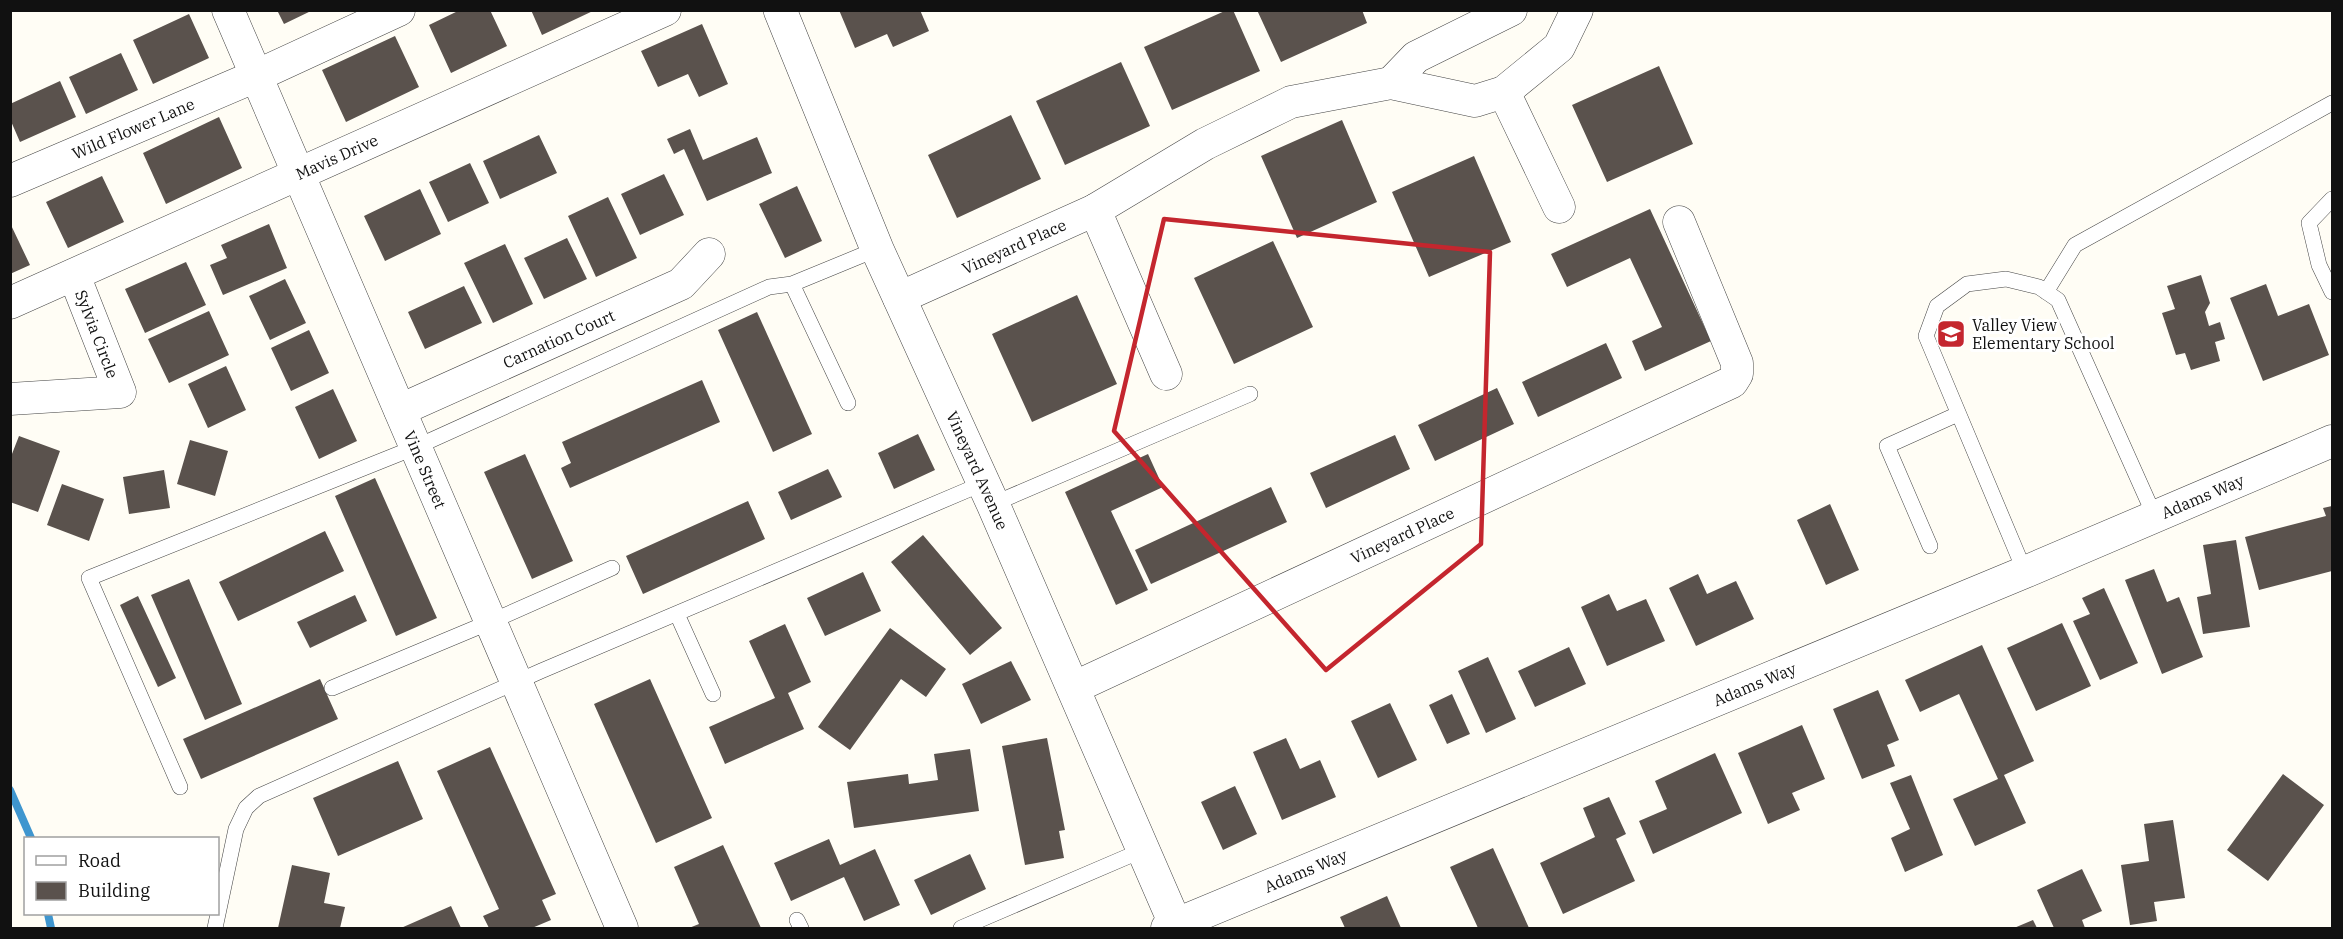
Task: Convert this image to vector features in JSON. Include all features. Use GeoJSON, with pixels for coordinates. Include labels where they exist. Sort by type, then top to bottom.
{"type":"FeatureCollection","features":[{"type":"Feature","properties":{"kind":"street","name":"Vine Street"},"geometry":{"type":"LineString","coordinates":[[228,10],[622,928]]}},
{"type":"Feature","properties":{"kind":"street","name":"Wild Flower Lane"},"geometry":{"type":"LineString","coordinates":[[10,181],[256,76],[399,10]]}},
{"type":"Feature","properties":{"kind":"street","name":"Mavis Drive"},"geometry":{"type":"LineString","coordinates":[[10,303],[665,10]]}},
{"type":"Feature","properties":{"kind":"street","name":"Vineyard Avenue"},"geometry":{"type":"LineString","coordinates":[[780,10],[877,249],[1073,688],[1143,850],[1173,927]]}},
{"type":"Feature","properties":{"kind":"street"},"geometry":{"type":"LineString","coordinates":[[1390,83],[1416,57],[1511,10]]}},
{"type":"Feature","properties":{"kind":"street","name":"Vineyard Place"},"geometry":{"type":"LineString","coordinates":[[899,297],[1095,210],[1205,144],[1291,102],[1390,83],[1475,101],[1504,92],[1559,47],[1577,10]]}},
{"type":"Feature","properties":{"kind":"street"},"geometry":{"type":"LineString","coordinates":[[1504,92],[1559,207]]}},
{"type":"Feature","properties":{"kind":"street"},"geometry":{"type":"LineString","coordinates":[[1095,210],[1167,374]]}},
{"type":"Feature","properties":{"kind":"street","name":"Vineyard Place"},"geometry":{"type":"LineString","coordinates":[[1073,688],[1732,382],[1737,374],[1737,363],[1679,222]]}},
{"type":"Feature","properties":{"kind":"street","name":"Carnation Court"},"geometry":{"type":"LineString","coordinates":[[400,410],[681,284],[710,254]]}},
{"type":"Feature","properties":{"kind":"street","name":"Sylvia Circle"},"geometry":{"type":"LineString","coordinates":[[10,399],[120,392],[74,275]]}},
{"type":"Feature","properties":{"kind":"street","name":"Adams Way"},"geometry":{"type":"LineString","coordinates":[[1173,927],[2025,572],[2332,441]]}},
{"type":"Feature","properties":{"kind":"lane"},"geometry":{"type":"LineString","coordinates":[[2046,292],[2075,245],[2332,103]]}},
{"type":"Feature","properties":{"kind":"lane"},"geometry":{"type":"LineString","coordinates":[[2332,199],[2309,223],[2319,265],[2332,291]]}},
{"type":"Feature","properties":{"kind":"lane"},"geometry":{"type":"LineString","coordinates":[[180,787],[89,578],[416,447],[769,287],[792,284],[877,249]]}},
{"type":"Feature","properties":{"kind":"lane"},"geometry":{"type":"LineString","coordinates":[[2025,572],[1926,336],[1937,306],[1967,284],[2006,279],[2038,287],[2058,300],[2155,517]]}},
{"type":"Feature","properties":{"kind":"lane"},"geometry":{"type":"LineString","coordinates":[[792,284],[848,403]]}},
{"type":"Feature","properties":{"kind":"lane"},"geometry":{"type":"LineString","coordinates":[[219,909],[236,829],[246,808],[259,796],[516,682],[677,614],[1250,394]]}},
{"type":"Feature","properties":{"kind":"lane"},"geometry":{"type":"LineString","coordinates":[[1930,546],[1887,446],[1958,414]]}},
{"type":"Feature","properties":{"kind":"lane"},"geometry":{"type":"LineString","coordinates":[[332,688],[612,568]]}},
{"type":"Feature","properties":{"kind":"lane"},"geometry":{"type":"LineString","coordinates":[[677,614],[713,694]]}},
{"type":"Feature","properties":{"kind":"lane"},"geometry":{"type":"LineString","coordinates":[[961,928],[1143,850]]}},
{"type":"Feature","properties":{"kind":"highlighted area"},"geometry":{"type":"Polygon","coordinates":[[[1164,219],[1490,252],[1481,544],[1326,670],[1114,431],[1164,219]]]}},
{"type":"Feature","properties":{"kind":"building"},"geometry":{"type":"Polygon","coordinates":[[[277,10],[313,10],[284,24],[277,10]]]}},
{"type":"Feature","properties":{"kind":"building"},"geometry":{"type":"Polygon","coordinates":[[[460,10],[490,10],[507,46],[451,73],[429,25],[460,10]]]}},
{"type":"Feature","properties":{"kind":"building"},"geometry":{"type":"Polygon","coordinates":[[[531,10],[595,10],[542,35],[531,10]]]}},
{"type":"Feature","properties":{"kind":"building"},"geometry":{"type":"Polygon","coordinates":[[[839,10],[920,10],[929,31],[893,47],[887,34],[855,48],[839,10]]]}},
{"type":"Feature","properties":{"kind":"building"},"geometry":{"type":"Polygon","coordinates":[[[1227,10],[1233,10],[1260,71],[1172,110],[1144,47],[1227,10]]]}},
{"type":"Feature","properties":{"kind":"building"},"geometry":{"type":"Polygon","coordinates":[[[1257,10],[1362,10],[1367,23],[1281,62],[1257,10]]]}},
{"type":"Feature","properties":{"kind":"building"},"geometry":{"type":"Polygon","coordinates":[[[189,14],[209,58],[153,84],[133,40],[189,14]]]}},
{"type":"Feature","properties":{"kind":"building"},"geometry":{"type":"Polygon","coordinates":[[[702,24],[728,84],[699,97],[688,74],[658,87],[641,51],[702,24]]]}},
{"type":"Feature","properties":{"kind":"building"},"geometry":{"type":"Polygon","coordinates":[[[395,36],[419,87],[346,122],[322,70],[395,36]]]}},
{"type":"Feature","properties":{"kind":"building"},"geometry":{"type":"Polygon","coordinates":[[[121,53],[138,90],[86,114],[69,77],[121,53]]]}},
{"type":"Feature","properties":{"kind":"building"},"geometry":{"type":"Polygon","coordinates":[[[1121,62],[1150,126],[1065,165],[1036,101],[1121,62]]]}},
{"type":"Feature","properties":{"kind":"building"},"geometry":{"type":"Polygon","coordinates":[[[1659,66],[1693,144],[1607,182],[1572,105],[1659,66]]]}},
{"type":"Feature","properties":{"kind":"building"},"geometry":{"type":"Polygon","coordinates":[[[60,81],[76,117],[20,142],[10,119],[10,104],[60,81]]]}},
{"type":"Feature","properties":{"kind":"building"},"geometry":{"type":"Polygon","coordinates":[[[1011,115],[1041,179],[957,218],[928,155],[1011,115]]]}},
{"type":"Feature","properties":{"kind":"building"},"geometry":{"type":"Polygon","coordinates":[[[219,117],[242,168],[166,204],[143,153],[219,117]]]}},
{"type":"Feature","properties":{"kind":"building"},"geometry":{"type":"Polygon","coordinates":[[[1342,120],[1377,202],[1297,238],[1261,156],[1342,120]]]}},
{"type":"Feature","properties":{"kind":"building"},"geometry":{"type":"Polygon","coordinates":[[[690,129],[703,160],[757,137],[772,173],[707,201],[684,149],[674,154],[667,139],[690,129]]]}},
{"type":"Feature","properties":{"kind":"building"},"geometry":{"type":"Polygon","coordinates":[[[539,135],[557,173],[500,199],[483,161],[539,135]]]}},
{"type":"Feature","properties":{"kind":"building"},"geometry":{"type":"Polygon","coordinates":[[[1474,156],[1511,242],[1429,277],[1392,192],[1474,156]]]}},
{"type":"Feature","properties":{"kind":"building"},"geometry":{"type":"Polygon","coordinates":[[[470,163],[489,203],[448,222],[429,182],[470,163]]]}},
{"type":"Feature","properties":{"kind":"building"},"geometry":{"type":"Polygon","coordinates":[[[664,174],[684,215],[640,235],[621,194],[664,174]]]}},
{"type":"Feature","properties":{"kind":"building"},"geometry":{"type":"Polygon","coordinates":[[[102,176],[124,222],[68,248],[46,202],[102,176]]]}},
{"type":"Feature","properties":{"kind":"building"},"geometry":{"type":"Polygon","coordinates":[[[797,186],[822,241],[785,258],[759,204],[797,186]]]}},
{"type":"Feature","properties":{"kind":"building"},"geometry":{"type":"Polygon","coordinates":[[[420,189],[441,234],[385,261],[364,216],[420,189]]]}},
{"type":"Feature","properties":{"kind":"building"},"geometry":{"type":"Polygon","coordinates":[[[608,197],[637,258],[596,277],[568,216],[608,197]]]}},
{"type":"Feature","properties":{"kind":"building"},"geometry":{"type":"Polygon","coordinates":[[[1650,209],[1711,341],[1645,371],[1632,341],[1662,327],[1630,258],[1567,287],[1551,254],[1650,209]]]}},
{"type":"Feature","properties":{"kind":"building"},"geometry":{"type":"Polygon","coordinates":[[[10,223],[30,265],[10,274],[10,223]]]}},
{"type":"Feature","properties":{"kind":"building"},"geometry":{"type":"Polygon","coordinates":[[[269,224],[287,268],[223,295],[210,265],[227,258],[221,245],[269,224]]]}},
{"type":"Feature","properties":{"kind":"building"},"geometry":{"type":"Polygon","coordinates":[[[567,238],[587,279],[544,299],[524,258],[567,238]]]}},
{"type":"Feature","properties":{"kind":"building"},"geometry":{"type":"Polygon","coordinates":[[[1273,241],[1313,327],[1234,364],[1194,278],[1273,241]]]}},
{"type":"Feature","properties":{"kind":"building"},"geometry":{"type":"Polygon","coordinates":[[[505,244],[533,304],[493,323],[464,263],[505,244]]]}},
{"type":"Feature","properties":{"kind":"building"},"geometry":{"type":"Polygon","coordinates":[[[186,262],[206,305],[145,333],[125,289],[186,262]]]}},
{"type":"Feature","properties":{"kind":"building"},"geometry":{"type":"Polygon","coordinates":[[[2201,275],[2210,303],[2205,312],[2209,326],[2220,322],[2225,339],[2215,342],[2220,361],[2191,370],[2185,353],[2176,355],[2162,313],[2175,309],[2167,286],[2201,275]]]}},
{"type":"Feature","properties":{"kind":"building"},"geometry":{"type":"Polygon","coordinates":[[[285,279],[306,323],[270,340],[249,296],[285,279]]]}},
{"type":"Feature","properties":{"kind":"building"},"geometry":{"type":"Polygon","coordinates":[[[2266,284],[2278,316],[2309,304],[2329,355],[2263,381],[2230,298],[2266,284]]]}},
{"type":"Feature","properties":{"kind":"building"},"geometry":{"type":"Polygon","coordinates":[[[464,286],[482,323],[425,349],[408,312],[464,286]]]}},
{"type":"Feature","properties":{"kind":"building"},"geometry":{"type":"Polygon","coordinates":[[[1077,295],[1117,384],[1032,422],[992,334],[1077,295]]]}},
{"type":"Feature","properties":{"kind":"building"},"geometry":{"type":"Polygon","coordinates":[[[209,311],[229,355],[169,383],[148,339],[209,311]]]}},
{"type":"Feature","properties":{"kind":"building"},"geometry":{"type":"Polygon","coordinates":[[[757,312],[812,434],[773,452],[718,330],[757,312]]]}},
{"type":"Feature","properties":{"kind":"building"},"geometry":{"type":"Polygon","coordinates":[[[309,330],[329,373],[291,391],[271,348],[309,330]]]}},
{"type":"Feature","properties":{"kind":"building"},"geometry":{"type":"Polygon","coordinates":[[[1606,343],[1622,378],[1538,417],[1522,382],[1606,343]]]}},
{"type":"Feature","properties":{"kind":"building"},"geometry":{"type":"Polygon","coordinates":[[[226,366],[246,410],[208,428],[188,384],[226,366]]]}},
{"type":"Feature","properties":{"kind":"building"},"geometry":{"type":"Polygon","coordinates":[[[702,380],[720,422],[570,488],[561,468],[571,463],[562,442],[702,380]]]}},
{"type":"Feature","properties":{"kind":"building"},"geometry":{"type":"Polygon","coordinates":[[[1497,388],[1514,424],[1435,461],[1418,425],[1497,388]]]}},
{"type":"Feature","properties":{"kind":"building"},"geometry":{"type":"Polygon","coordinates":[[[333,389],[357,441],[319,459],[295,407],[333,389]]]}},
{"type":"Feature","properties":{"kind":"building"},"geometry":{"type":"Polygon","coordinates":[[[918,434],[935,470],[894,489],[878,453],[918,434]]]}},
{"type":"Feature","properties":{"kind":"building"},"geometry":{"type":"Polygon","coordinates":[[[1395,435],[1410,469],[1326,508],[1310,473],[1395,435]]]}},
{"type":"Feature","properties":{"kind":"building"},"geometry":{"type":"Polygon","coordinates":[[[19,436],[60,451],[38,512],[10,502],[10,459],[19,436]]]}},
{"type":"Feature","properties":{"kind":"building"},"geometry":{"type":"Polygon","coordinates":[[[190,440],[228,451],[215,496],[177,484],[190,440]]]}},
{"type":"Feature","properties":{"kind":"building"},"geometry":{"type":"Polygon","coordinates":[[[525,454],[573,561],[532,579],[484,472],[525,454]]]}},
{"type":"Feature","properties":{"kind":"building"},"geometry":{"type":"Polygon","coordinates":[[[1148,454],[1163,487],[1111,511],[1148,590],[1116,605],[1065,492],[1148,454]]]}},
{"type":"Feature","properties":{"kind":"building"},"geometry":{"type":"Polygon","coordinates":[[[828,469],[842,497],[791,520],[778,492],[828,469]]]}},
{"type":"Feature","properties":{"kind":"building"},"geometry":{"type":"Polygon","coordinates":[[[164,470],[170,508],[129,514],[123,477],[164,470]]]}},
{"type":"Feature","properties":{"kind":"building"},"geometry":{"type":"Polygon","coordinates":[[[375,478],[437,618],[396,636],[335,496],[375,478]]]}},
{"type":"Feature","properties":{"kind":"building"},"geometry":{"type":"Polygon","coordinates":[[[62,484],[104,499],[89,541],[47,525],[62,484]]]}},
{"type":"Feature","properties":{"kind":"building"},"geometry":{"type":"Polygon","coordinates":[[[1271,487],[1287,522],[1151,584],[1135,550],[1271,487]]]}},
{"type":"Feature","properties":{"kind":"building"},"geometry":{"type":"Polygon","coordinates":[[[748,501],[765,539],[643,594],[626,556],[748,501]]]}},
{"type":"Feature","properties":{"kind":"building"},"geometry":{"type":"Polygon","coordinates":[[[1830,504],[1859,570],[1826,585],[1797,520],[1830,504]]]}},
{"type":"Feature","properties":{"kind":"building"},"geometry":{"type":"Polygon","coordinates":[[[2332,506],[2332,571],[2259,590],[2245,537],[2326,516],[2323,508],[2332,506]]]}},
{"type":"Feature","properties":{"kind":"building"},"geometry":{"type":"Polygon","coordinates":[[[325,531],[344,571],[238,621],[219,582],[325,531]]]}},
{"type":"Feature","properties":{"kind":"building"},"geometry":{"type":"Polygon","coordinates":[[[923,535],[1002,628],[970,655],[891,562],[923,535]]]}},
{"type":"Feature","properties":{"kind":"building"},"geometry":{"type":"Polygon","coordinates":[[[2236,540],[2250,627],[2203,634],[2197,597],[2211,594],[2203,545],[2236,540]]]}},
{"type":"Feature","properties":{"kind":"building"},"geometry":{"type":"Polygon","coordinates":[[[2154,569],[2167,602],[2179,597],[2203,657],[2162,674],[2125,580],[2154,569]]]}},
{"type":"Feature","properties":{"kind":"building"},"geometry":{"type":"Polygon","coordinates":[[[863,572],[881,611],[825,636],[807,598],[863,572]]]}},
{"type":"Feature","properties":{"kind":"building"},"geometry":{"type":"Polygon","coordinates":[[[1698,574],[1707,594],[1736,581],[1754,619],[1696,646],[1669,588],[1698,574]]]}},
{"type":"Feature","properties":{"kind":"building"},"geometry":{"type":"Polygon","coordinates":[[[189,579],[242,704],[205,720],[151,595],[189,579]]]}},
{"type":"Feature","properties":{"kind":"building"},"geometry":{"type":"Polygon","coordinates":[[[2104,588],[2138,663],[2100,680],[2073,621],[2090,614],[2082,598],[2104,588]]]}},
{"type":"Feature","properties":{"kind":"building"},"geometry":{"type":"Polygon","coordinates":[[[1609,594],[1617,611],[1646,599],[1665,641],[1607,666],[1581,607],[1609,594]]]}},
{"type":"Feature","properties":{"kind":"building"},"geometry":{"type":"Polygon","coordinates":[[[355,595],[367,621],[310,648],[297,622],[355,595]]]}},
{"type":"Feature","properties":{"kind":"building"},"geometry":{"type":"Polygon","coordinates":[[[138,596],[176,678],[158,687],[120,605],[138,596]]]}},
{"type":"Feature","properties":{"kind":"building"},"geometry":{"type":"Polygon","coordinates":[[[2062,623],[2091,686],[2036,711],[2007,648],[2062,623]]]}},
{"type":"Feature","properties":{"kind":"building"},"geometry":{"type":"Polygon","coordinates":[[[785,624],[811,682],[788,693],[804,729],[725,764],[709,727],[775,698],[749,641],[785,624]]]}},
{"type":"Feature","properties":{"kind":"building"},"geometry":{"type":"Polygon","coordinates":[[[890,628],[946,669],[926,697],[901,679],[850,750],[818,727],[890,628]]]}},
{"type":"Feature","properties":{"kind":"building"},"geometry":{"type":"Polygon","coordinates":[[[1982,645],[2034,761],[2004,775],[2026,823],[1975,846],[1953,799],[1998,779],[1959,694],[1920,712],[1905,680],[1982,645]]]}},
{"type":"Feature","properties":{"kind":"building"},"geometry":{"type":"Polygon","coordinates":[[[1569,647],[1586,684],[1535,707],[1518,671],[1569,647]]]}},
{"type":"Feature","properties":{"kind":"building"},"geometry":{"type":"Polygon","coordinates":[[[1488,657],[1516,719],[1486,733],[1458,671],[1488,657]]]}},
{"type":"Feature","properties":{"kind":"building"},"geometry":{"type":"Polygon","coordinates":[[[1011,661],[1031,700],[981,724],[962,684],[1011,661]]]}},
{"type":"Feature","properties":{"kind":"building"},"geometry":{"type":"Polygon","coordinates":[[[320,679],[338,719],[201,779],[183,739],[320,679]]]}},
{"type":"Feature","properties":{"kind":"building"},"geometry":{"type":"Polygon","coordinates":[[[650,679],[712,818],[656,843],[594,704],[650,679]]]}},
{"type":"Feature","properties":{"kind":"building"},"geometry":{"type":"Polygon","coordinates":[[[1878,690],[1899,740],[1887,745],[1895,766],[1862,779],[1833,709],[1878,690]]]}},
{"type":"Feature","properties":{"kind":"building"},"geometry":{"type":"Polygon","coordinates":[[[1452,694],[1470,734],[1447,744],[1429,705],[1452,694]]]}},
{"type":"Feature","properties":{"kind":"building"},"geometry":{"type":"Polygon","coordinates":[[[1390,703],[1417,760],[1378,778],[1351,721],[1390,703]]]}},
{"type":"Feature","properties":{"kind":"building"},"geometry":{"type":"Polygon","coordinates":[[[1802,725],[1825,779],[1792,793],[1800,810],[1768,824],[1738,753],[1802,725]]]}},
{"type":"Feature","properties":{"kind":"building"},"geometry":{"type":"Polygon","coordinates":[[[1047,738],[1065,830],[1059,831],[1064,858],[1025,865],[1002,746],[1047,738]]]}},
{"type":"Feature","properties":{"kind":"building"},"geometry":{"type":"Polygon","coordinates":[[[1286,738],[1300,769],[1320,760],[1336,797],[1282,820],[1253,752],[1286,738]]]}},
{"type":"Feature","properties":{"kind":"building"},"geometry":{"type":"Polygon","coordinates":[[[490,747],[556,894],[542,900],[551,920],[532,928],[489,928],[483,916],[499,909],[437,771],[490,747]]]}},
{"type":"Feature","properties":{"kind":"building"},"geometry":{"type":"Polygon","coordinates":[[[970,749],[979,811],[854,828],[847,782],[908,774],[909,784],[938,780],[934,754],[970,749]]]}},
{"type":"Feature","properties":{"kind":"building"},"geometry":{"type":"Polygon","coordinates":[[[1715,753],[1742,813],[1653,854],[1639,821],[1667,809],[1655,781],[1715,753]]]}},
{"type":"Feature","properties":{"kind":"building"},"geometry":{"type":"Polygon","coordinates":[[[398,761],[423,819],[338,856],[313,798],[398,761]]]}},
{"type":"Feature","properties":{"kind":"building"},"geometry":{"type":"Polygon","coordinates":[[[2283,774],[2324,805],[2268,881],[2227,850],[2283,774]]]}},
{"type":"Feature","properties":{"kind":"building"},"geometry":{"type":"Polygon","coordinates":[[[1911,775],[1943,855],[1905,872],[1891,838],[1910,829],[1890,783],[1911,775]]]}},
{"type":"Feature","properties":{"kind":"building"},"geometry":{"type":"Polygon","coordinates":[[[1235,786],[1257,834],[1223,850],[1201,802],[1235,786]]]}},
{"type":"Feature","properties":{"kind":"building"},"geometry":{"type":"Polygon","coordinates":[[[1609,797],[1626,834],[1616,839],[1635,881],[1563,914],[1540,863],[1595,837],[1583,808],[1609,797]]]}},
{"type":"Feature","properties":{"kind":"building"},"geometry":{"type":"Polygon","coordinates":[[[2173,820],[2185,898],[2154,902],[2157,921],[2130,925],[2121,865],[2149,861],[2144,824],[2173,820]]]}},
{"type":"Feature","properties":{"kind":"building"},"geometry":{"type":"Polygon","coordinates":[[[829,839],[840,865],[875,849],[900,905],[864,921],[844,877],[791,901],[774,863],[829,839]]]}},
{"type":"Feature","properties":{"kind":"building"},"geometry":{"type":"Polygon","coordinates":[[[723,845],[761,928],[689,928],[699,924],[674,867],[723,845]]]}},
{"type":"Feature","properties":{"kind":"building"},"geometry":{"type":"Polygon","coordinates":[[[1493,848],[1529,928],[1478,928],[1450,867],[1493,848]]]}},
{"type":"Feature","properties":{"kind":"building"},"geometry":{"type":"Polygon","coordinates":[[[970,854],[986,889],[931,915],[914,880],[970,854]]]}},
{"type":"Feature","properties":{"kind":"building"},"geometry":{"type":"Polygon","coordinates":[[[292,865],[330,873],[324,903],[345,907],[340,928],[278,928],[292,865]]]}},
{"type":"Feature","properties":{"kind":"building"},"geometry":{"type":"Polygon","coordinates":[[[2082,869],[2102,911],[2082,920],[2085,928],[2054,928],[2037,890],[2082,869]]]}},
{"type":"Feature","properties":{"kind":"building"},"geometry":{"type":"Polygon","coordinates":[[[1387,896],[1401,928],[1345,928],[1340,917],[1387,896]]]}},
{"type":"Feature","properties":{"kind":"building"},"geometry":{"type":"Polygon","coordinates":[[[451,906],[461,928],[401,928],[451,906]]]}},
{"type":"Feature","properties":{"kind":"building"},"geometry":{"type":"Polygon","coordinates":[[[2033,920],[2037,928],[2014,928],[2033,920]]]}},
{"type":"Feature","properties":{"kind":"waterway"},"geometry":{"type":"LineString","coordinates":[[10,790],[31,837]]}},
{"type":"Feature","properties":{"kind":"waterway"},"geometry":{"type":"LineString","coordinates":[[48,915],[51,928]]}},
{"type":"Feature","properties":{"kind":"place","name":"Valley View Elementary School"},"geometry":{"type":"Point","coordinates":[1951,334]}}]}
